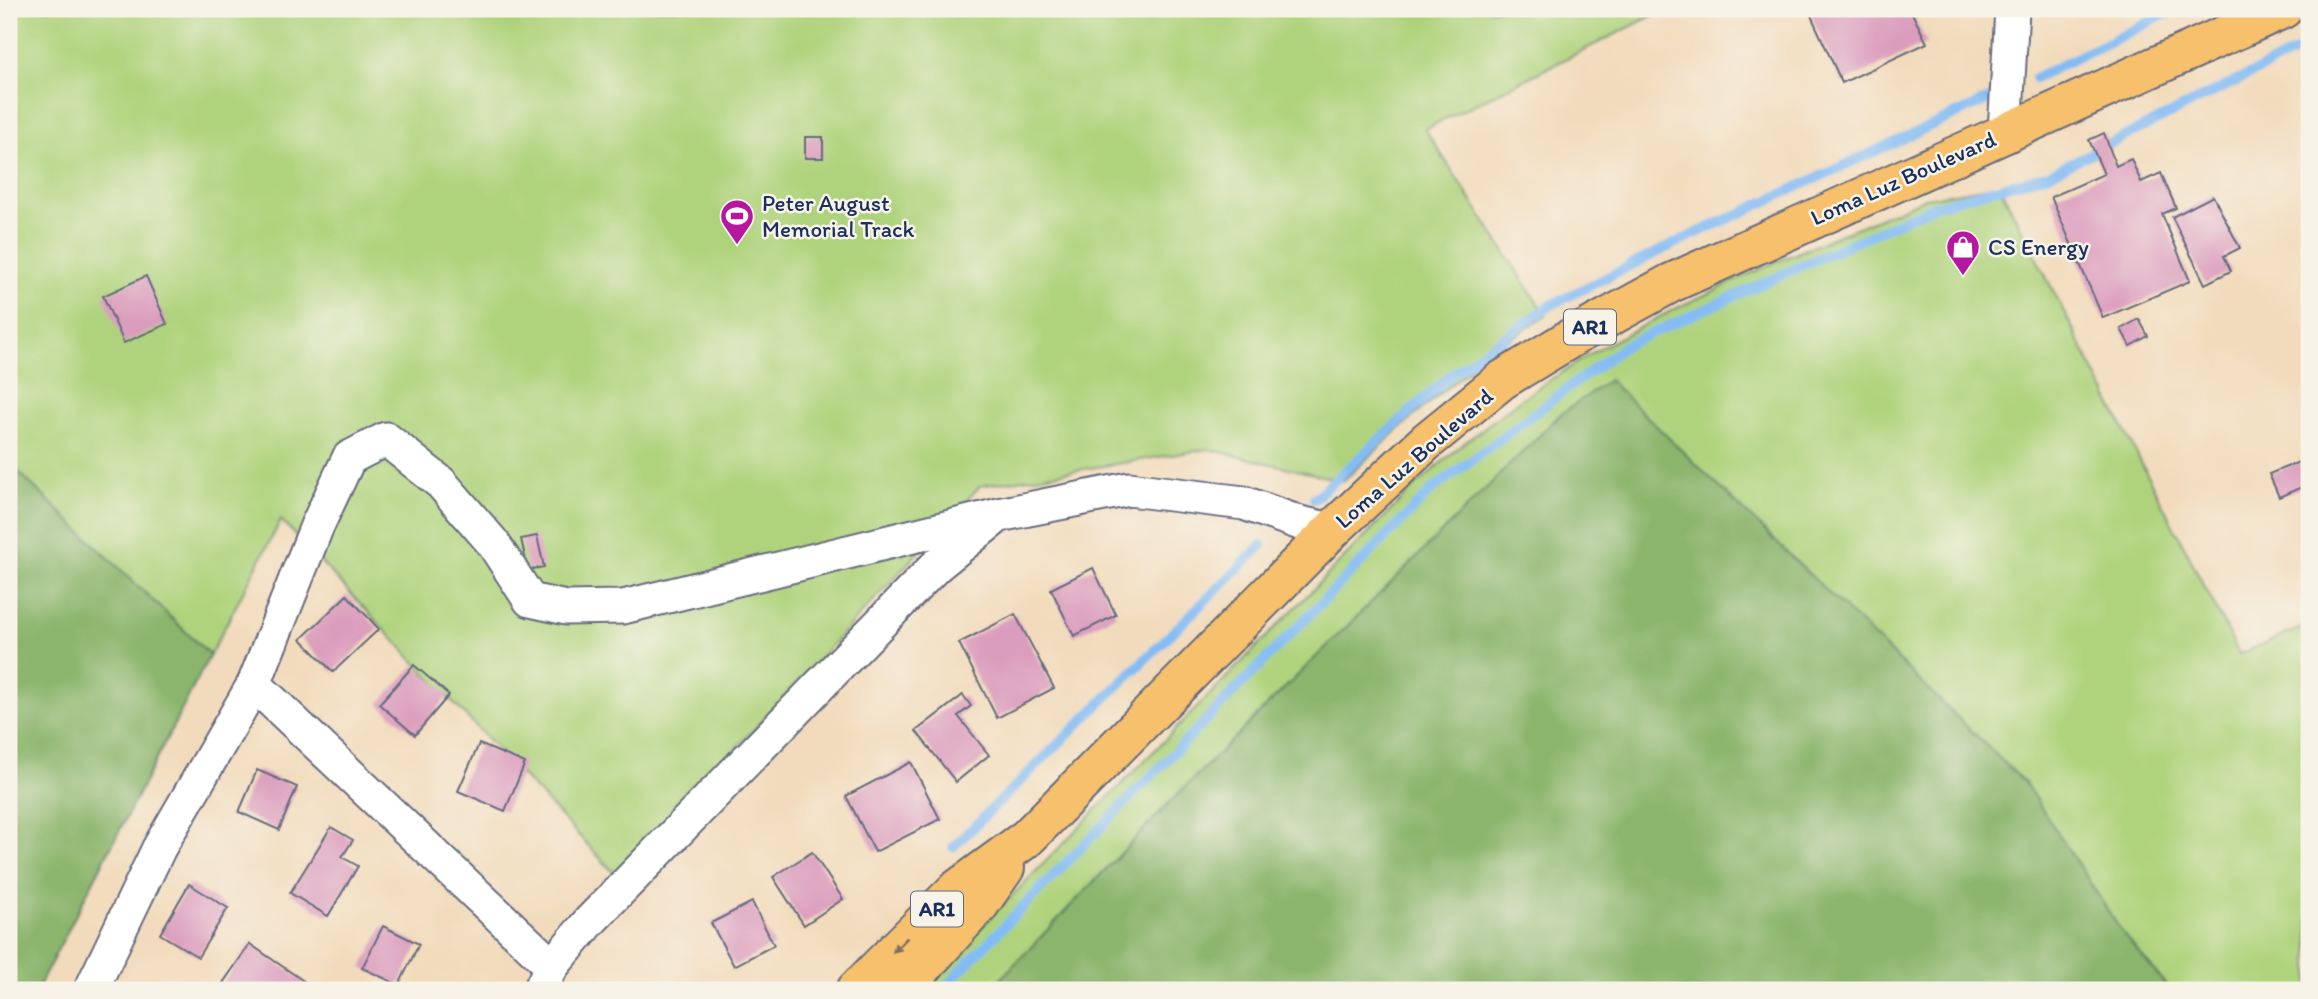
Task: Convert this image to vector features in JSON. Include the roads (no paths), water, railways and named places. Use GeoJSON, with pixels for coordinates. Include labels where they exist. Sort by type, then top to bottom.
{"type":"FeatureCollection","features":[{"type":"Feature","properties":{"kind":"highway","name":"Loma Luz Boulevard"},"geometry":{"type":"LineString","coordinates":[[856,990],[956,890],[1027,838],[1332,530],[1427,441],[1502,380],[1576,334],[1671,283],[2275,10]]}},
{"type":"Feature","properties":{"kind":"highway","name":"AR1"},"geometry":{"type":"LineString","coordinates":[[902,990],[979,905],[1027,838]]}},
{"type":"Feature","properties":{"kind":"street"},"geometry":{"type":"LineString","coordinates":[[2005,132],[2012,9]]}},
{"type":"Feature","properties":{"kind":"street"},"geometry":{"type":"LineString","coordinates":[[91,990],[159,848],[254,684],[317,526],[349,458],[386,439],[442,482],[493,543],[530,600],[566,608],[622,607],[999,515],[1129,489],[1244,503],[1300,523],[1332,530]]}},
{"type":"Feature","properties":{"kind":"street"},"geometry":{"type":"LineString","coordinates":[[254,684],[546,978],[590,921],[936,566],[999,515]]}},
{"type":"Feature","properties":{"kind":"waterway"},"geometry":{"type":"LineString","coordinates":[[2035,78],[2176,9]]}},
{"type":"Feature","properties":{"kind":"waterway"},"geometry":{"type":"LineString","coordinates":[[945,990],[958,973],[1433,489],[1626,345],[1934,206],[2049,174],[2309,45]]}},
{"type":"Feature","properties":{"kind":"waterway"},"geometry":{"type":"LineString","coordinates":[[1314,499],[1452,374],[1551,305],[1684,239],[1998,95]]}},
{"type":"Feature","properties":{"kind":"waterway"},"geometry":{"type":"LineString","coordinates":[[953,847],[1262,545]]}},
{"type":"Feature","properties":{"kind":"place","name":"Peter August Memorial Track"},"geometry":{"type":"Point","coordinates":[737,246]}},
{"type":"Feature","properties":{"kind":"place","name":"CS Energy"},"geometry":{"type":"Point","coordinates":[1963,277]}}]}
